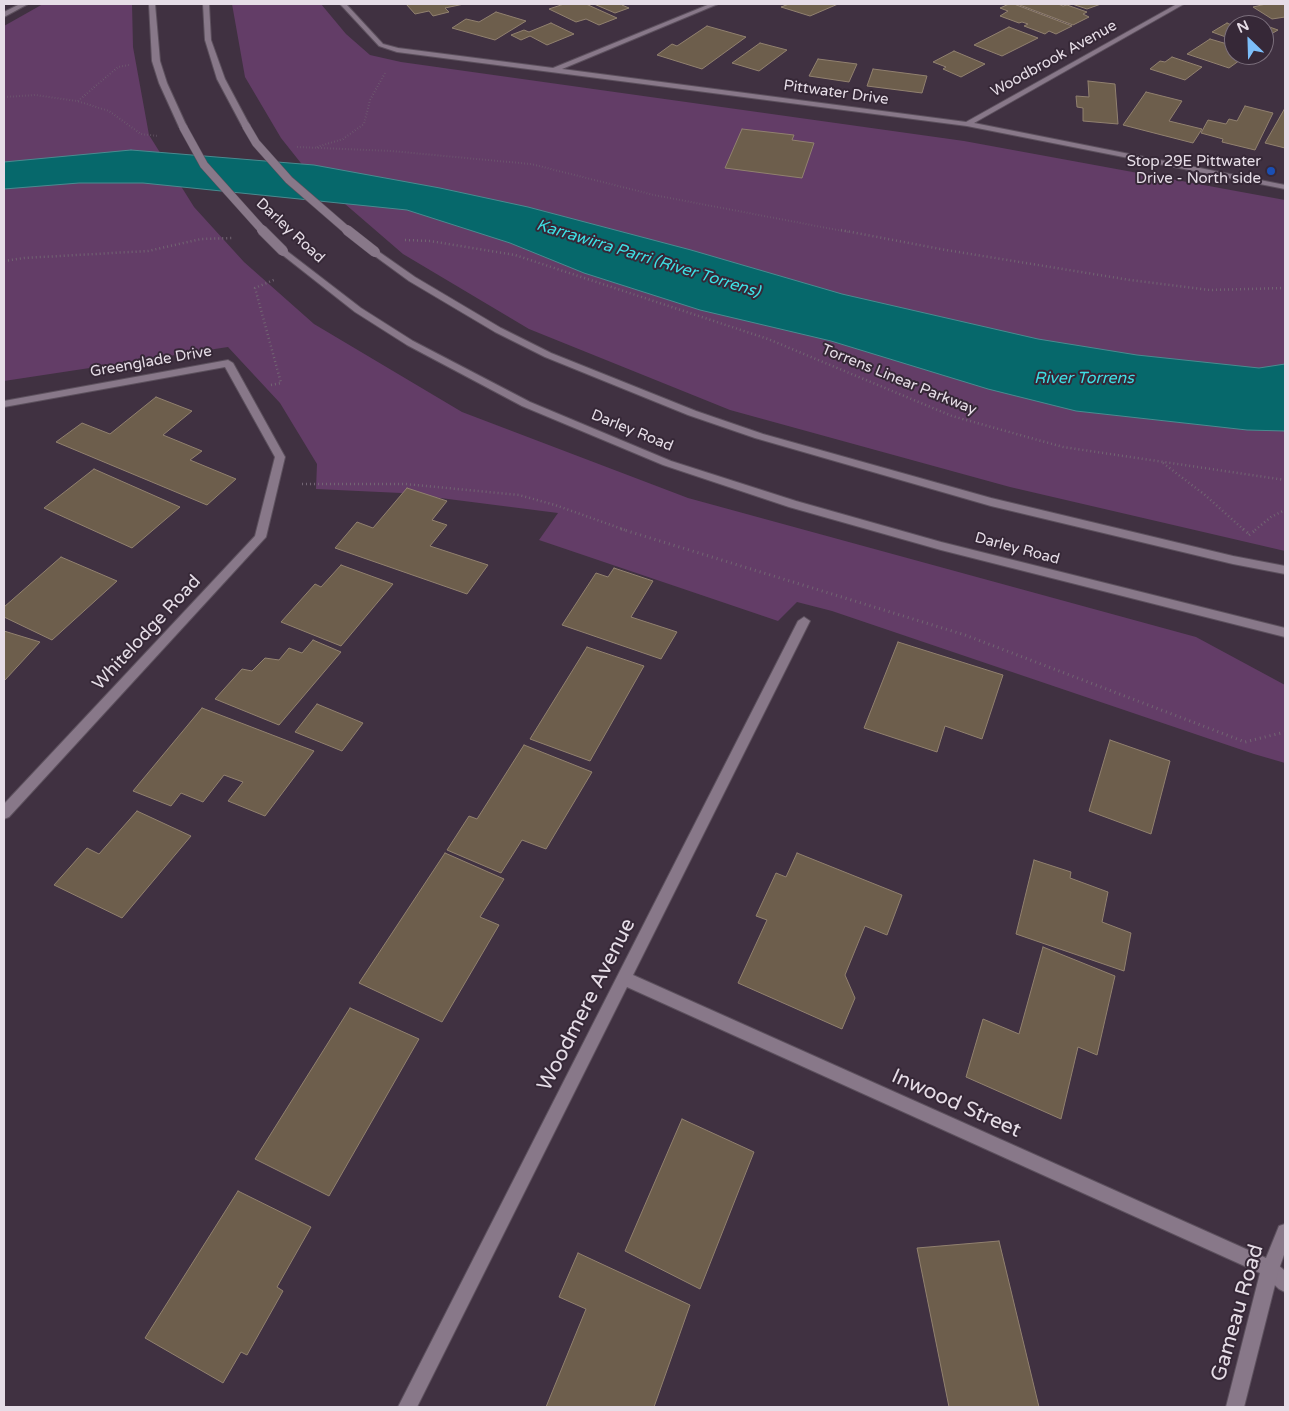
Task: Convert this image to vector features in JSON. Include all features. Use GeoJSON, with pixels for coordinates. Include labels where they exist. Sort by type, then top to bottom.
{"type":"FeatureCollection","features":[{"type":"Feature","properties":{"kind":"street"},"geometry":{"type":"LineString","coordinates":[[4,15],[25,4]]}},
{"type":"Feature","properties":{"kind":"street","name":"Darley Road"},"geometry":{"type":"LineString","coordinates":[[152,4],[156,61],[163,83],[182,127],[204,165],[249,217],[283,251],[358,310],[410,343],[466,374],[560,419],[667,463],[794,504],[941,546],[1280,632]]}},
{"type":"Feature","properties":{"kind":"street"},"geometry":{"type":"LineString","coordinates":[[206,4],[208,40],[221,79],[256,143],[289,180],[329,216],[375,252],[449,303],[498,330],[548,355],[692,413],[812,452],[991,502],[1233,560],[1285,570]]}},
{"type":"Feature","properties":{"kind":"street","name":"Pittwater Drive"},"geometry":{"type":"LineString","coordinates":[[343,4],[381,45],[397,50],[966,124],[1285,186]]}},
{"type":"Feature","properties":{"kind":"street"},"geometry":{"type":"LineString","coordinates":[[554,70],[716,4]]}},
{"type":"Feature","properties":{"kind":"street","name":"Woodbrook Avenue"},"geometry":{"type":"LineString","coordinates":[[966,124],[1181,4]]}},
{"type":"Feature","properties":{"kind":"street","name":"Greenglade Drive"},"geometry":{"type":"LineString","coordinates":[[4,404],[228,363],[280,457]]}},
{"type":"Feature","properties":{"kind":"street","name":"Whitelodge Road"},"geometry":{"type":"LineString","coordinates":[[4,813],[260,537],[280,457]]}},
{"type":"Feature","properties":{"kind":"street","name":"Woodmere Avenue"},"geometry":{"type":"LineString","coordinates":[[407,1407],[804,621]]}},
{"type":"Feature","properties":{"kind":"street"},"geometry":{"type":"LineString","coordinates":[[1280,632],[1285,641]]}},
{"type":"Feature","properties":{"kind":"street","name":"Inwood Street"},"geometry":{"type":"LineString","coordinates":[[624,978],[1270,1269],[1285,1283]]}},
{"type":"Feature","properties":{"kind":"street","name":"Gameau Road"},"geometry":{"type":"LineString","coordinates":[[1235,1407],[1270,1269],[1285,1232]]}},
{"type":"Feature","properties":{"kind":"path"},"geometry":{"type":"LineString","coordinates":[[397,50],[370,100],[364,124],[343,139],[327,145],[309,148],[391,151],[531,164],[664,197],[940,249],[1121,279],[1210,290],[1285,288]]}},
{"type":"Feature","properties":{"kind":"path"},"geometry":{"type":"LineString","coordinates":[[77,101],[118,67],[156,61]]}},
{"type":"Feature","properties":{"kind":"path"},"geometry":{"type":"LineString","coordinates":[[4,97],[35,95],[77,101],[109,111],[141,134]]}},
{"type":"Feature","properties":{"kind":"path"},"geometry":{"type":"LineString","coordinates":[[4,261],[24,258],[148,251],[201,239]]}},
{"type":"Feature","properties":{"kind":"path","name":"Torrens Linear Parkway"},"geometry":{"type":"LineString","coordinates":[[515,255],[768,339],[952,416],[1063,447],[1285,480]]}},
{"type":"Feature","properties":{"kind":"path"},"geometry":{"type":"LineString","coordinates":[[244,393],[281,383],[255,288],[303,267]]}},
{"type":"Feature","properties":{"kind":"path"},"geometry":{"type":"LineString","coordinates":[[1162,462],[1205,495],[1249,534]]}},
{"type":"Feature","properties":{"kind":"path"},"geometry":{"type":"LineString","coordinates":[[273,485],[406,484],[519,495],[648,538],[965,635],[1245,742],[1285,732]]}},
{"type":"Feature","properties":{"kind":"path"},"geometry":{"type":"LineString","coordinates":[[1233,560],[1235,552],[1249,534],[1271,517],[1285,510]]}},
{"type":"Feature","properties":{"kind":"shaded area"},"geometry":{"type":"Polygon","coordinates":[[[43,4],[132,4],[133,47],[149,135],[194,207],[244,262],[314,324],[462,412],[688,498],[1196,637],[1285,685],[1285,763],[832,611],[797,602],[778,621],[539,540],[558,513],[401,493],[316,489],[317,464],[280,403],[228,347],[4,381],[4,26],[43,4]]]}},
{"type":"Feature","properties":{"kind":"shaded area"},"geometry":{"type":"Polygon","coordinates":[[[232,4],[321,4],[346,34],[370,55],[401,62],[964,141],[1285,200],[1285,551],[1010,487],[730,410],[529,329],[403,254],[308,172],[281,138],[245,77],[232,4]]]}},
{"type":"Feature","properties":{"kind":"water","name":"River Torrens"},"geometry":{"type":"Polygon","coordinates":[[[131,150],[314,165],[440,188],[528,207],[691,250],[842,294],[1038,339],[1137,355],[1259,368],[1285,364],[1285,431],[1247,430],[1076,411],[988,389],[831,341],[700,310],[584,273],[510,243],[407,210],[143,183],[79,183],[4,189],[4,162],[131,150]]]}},
{"type":"Feature","properties":{"kind":"building"},"geometry":{"type":"Polygon","coordinates":[[[406,4],[464,4],[445,8],[449,12],[433,16],[429,11],[415,14],[406,4]]]}},
{"type":"Feature","properties":{"kind":"building"},"geometry":{"type":"Polygon","coordinates":[[[564,4],[586,4],[617,18],[599,25],[586,19],[576,22],[549,9],[564,4]]]}},
{"type":"Feature","properties":{"kind":"building"},"geometry":{"type":"Polygon","coordinates":[[[594,4],[625,4],[622,5],[629,8],[615,13],[594,4]]]}},
{"type":"Feature","properties":{"kind":"building"},"geometry":{"type":"Polygon","coordinates":[[[789,4],[838,4],[810,16],[781,7],[789,4]]]}},
{"type":"Feature","properties":{"kind":"building"},"geometry":{"type":"Polygon","coordinates":[[[1014,4],[1072,26],[1056,34],[1049,31],[1045,34],[1024,26],[1028,24],[1019,23],[1000,16],[1008,11],[1000,8],[1014,4]]]}},
{"type":"Feature","properties":{"kind":"building"},"geometry":{"type":"Polygon","coordinates":[[[1017,4],[1067,5],[1087,12],[1083,14],[1089,17],[1073,25],[1017,4]]]}},
{"type":"Feature","properties":{"kind":"building"},"geometry":{"type":"Polygon","coordinates":[[[1072,4],[1101,4],[1087,9],[1072,4]]]}},
{"type":"Feature","properties":{"kind":"building"},"geometry":{"type":"Polygon","coordinates":[[[1266,4],[1285,4],[1285,17],[1274,19],[1274,15],[1266,15],[1253,7],[1266,4]]]}},
{"type":"Feature","properties":{"kind":"building"},"geometry":{"type":"Polygon","coordinates":[[[496,12],[526,21],[495,40],[452,28],[466,19],[479,22],[496,12]]]}},
{"type":"Feature","properties":{"kind":"building"},"geometry":{"type":"Polygon","coordinates":[[[551,23],[574,34],[547,45],[530,36],[521,40],[511,35],[524,30],[529,32],[551,23]]]}},
{"type":"Feature","properties":{"kind":"building"},"geometry":{"type":"Polygon","coordinates":[[[1224,25],[1224,36],[1212,32],[1224,25]]]}},
{"type":"Feature","properties":{"kind":"building"},"geometry":{"type":"Polygon","coordinates":[[[707,26],[746,37],[702,69],[657,55],[672,44],[677,46],[707,26]]]}},
{"type":"Feature","properties":{"kind":"building"},"geometry":{"type":"Polygon","coordinates":[[[1009,27],[1038,38],[1002,56],[974,45],[1009,27]]]}},
{"type":"Feature","properties":{"kind":"building"},"geometry":{"type":"Polygon","coordinates":[[[1210,39],[1224,43],[1224,65],[1233,65],[1229,68],[1187,54],[1210,39]]]}},
{"type":"Feature","properties":{"kind":"building"},"geometry":{"type":"Polygon","coordinates":[[[760,43],[787,50],[759,71],[732,63],[760,43]]]}},
{"type":"Feature","properties":{"kind":"building"},"geometry":{"type":"Polygon","coordinates":[[[954,51],[985,64],[961,77],[943,69],[946,67],[933,62],[954,51]]]}},
{"type":"Feature","properties":{"kind":"building"},"geometry":{"type":"Polygon","coordinates":[[[1172,57],[1202,67],[1185,80],[1150,69],[1160,61],[1165,62],[1172,57]]]}},
{"type":"Feature","properties":{"kind":"building"},"geometry":{"type":"Polygon","coordinates":[[[818,59],[857,64],[849,82],[809,76],[818,59]]]}},
{"type":"Feature","properties":{"kind":"building"},"geometry":{"type":"Polygon","coordinates":[[[873,69],[927,76],[922,93],[867,86],[873,69]]]}},
{"type":"Feature","properties":{"kind":"building"},"geometry":{"type":"Polygon","coordinates":[[[1088,81],[1115,84],[1118,124],[1083,121],[1083,108],[1077,107],[1076,96],[1089,97],[1088,81]]]}},
{"type":"Feature","properties":{"kind":"building"},"geometry":{"type":"Polygon","coordinates":[[[1146,92],[1182,101],[1169,121],[1202,129],[1193,143],[1123,125],[1146,92]]]}},
{"type":"Feature","properties":{"kind":"building"},"geometry":{"type":"Polygon","coordinates":[[[1245,106],[1273,113],[1255,150],[1222,142],[1223,139],[1201,133],[1208,120],[1226,124],[1229,119],[1237,121],[1245,106]]]}},
{"type":"Feature","properties":{"kind":"building"},"geometry":{"type":"Polygon","coordinates":[[[1285,108],[1285,148],[1265,143],[1285,108]]]}},
{"type":"Feature","properties":{"kind":"building"},"geometry":{"type":"Polygon","coordinates":[[[742,129],[794,135],[792,140],[814,143],[802,178],[725,168],[742,129]]]}},
{"type":"Feature","properties":{"kind":"building"},"geometry":{"type":"Polygon","coordinates":[[[156,397],[192,411],[163,435],[202,451],[190,460],[236,479],[207,505],[56,442],[82,423],[110,434],[156,397]]]}},
{"type":"Feature","properties":{"kind":"building"},"geometry":{"type":"Polygon","coordinates":[[[94,469],[180,507],[132,548],[44,508],[94,469]]]}},
{"type":"Feature","properties":{"kind":"building"},"geometry":{"type":"Polygon","coordinates":[[[407,488],[447,501],[432,520],[447,525],[430,546],[488,565],[467,594],[335,548],[357,522],[373,528],[407,488]]]}},
{"type":"Feature","properties":{"kind":"building"},"geometry":{"type":"Polygon","coordinates":[[[61,557],[117,581],[52,640],[4,617],[4,607],[61,557]]]}},
{"type":"Feature","properties":{"kind":"building"},"geometry":{"type":"Polygon","coordinates":[[[341,565],[393,584],[341,646],[281,622],[315,584],[321,587],[341,565]]]}},
{"type":"Feature","properties":{"kind":"building"},"geometry":{"type":"Polygon","coordinates":[[[614,568],[653,581],[631,617],[677,632],[661,659],[562,625],[596,573],[608,577],[614,568]]]}},
{"type":"Feature","properties":{"kind":"building"},"geometry":{"type":"Polygon","coordinates":[[[4,631],[40,642],[5,680],[4,680],[4,631]]]}},
{"type":"Feature","properties":{"kind":"building"},"geometry":{"type":"Polygon","coordinates":[[[313,640],[341,652],[279,725],[215,699],[242,669],[252,671],[265,658],[279,660],[289,648],[302,653],[313,640]]]}},
{"type":"Feature","properties":{"kind":"building"},"geometry":{"type":"Polygon","coordinates":[[[898,642],[1003,675],[982,739],[945,726],[937,752],[864,728],[898,642]]]}},
{"type":"Feature","properties":{"kind":"building"},"geometry":{"type":"Polygon","coordinates":[[[587,647],[644,666],[590,761],[530,739],[587,647]]]}},
{"type":"Feature","properties":{"kind":"building"},"geometry":{"type":"Polygon","coordinates":[[[317,704],[363,723],[342,751],[295,732],[317,704]]]}},
{"type":"Feature","properties":{"kind":"building"},"geometry":{"type":"Polygon","coordinates":[[[202,708],[314,751],[265,816],[228,801],[243,782],[224,775],[203,802],[181,793],[171,806],[133,791],[202,708]]]}},
{"type":"Feature","properties":{"kind":"building"},"geometry":{"type":"Polygon","coordinates":[[[1110,740],[1170,761],[1151,834],[1089,811],[1110,740]]]}},
{"type":"Feature","properties":{"kind":"building"},"geometry":{"type":"Polygon","coordinates":[[[524,745],[592,772],[546,849],[522,840],[501,873],[447,850],[469,816],[477,819],[524,745]]]}},
{"type":"Feature","properties":{"kind":"building"},"geometry":{"type":"Polygon","coordinates":[[[137,811],[191,836],[122,918],[54,885],[87,848],[99,854],[137,811]]]}},
{"type":"Feature","properties":{"kind":"building"},"geometry":{"type":"Polygon","coordinates":[[[445,853],[504,879],[480,917],[499,925],[442,1022],[359,983],[445,853]]]}},
{"type":"Feature","properties":{"kind":"building"},"geometry":{"type":"Polygon","coordinates":[[[797,853],[902,895],[887,935],[865,926],[845,975],[855,998],[842,1029],[738,983],[767,920],[756,916],[776,873],[786,877],[797,853]]]}},
{"type":"Feature","properties":{"kind":"building"},"geometry":{"type":"Polygon","coordinates":[[[1034,860],[1071,872],[1070,878],[1108,892],[1102,922],[1131,933],[1124,971],[1016,934],[1034,860]]]}},
{"type":"Feature","properties":{"kind":"building"},"geometry":{"type":"Polygon","coordinates":[[[1043,947],[1115,976],[1097,1055],[1078,1047],[1061,1119],[966,1077],[983,1019],[1019,1034],[1043,947]]]}},
{"type":"Feature","properties":{"kind":"building"},"geometry":{"type":"Polygon","coordinates":[[[350,1008],[419,1039],[329,1196],[255,1159],[350,1008]]]}},
{"type":"Feature","properties":{"kind":"building"},"geometry":{"type":"Polygon","coordinates":[[[682,1119],[754,1152],[700,1289],[625,1251],[682,1119]]]}},
{"type":"Feature","properties":{"kind":"building"},"geometry":{"type":"Polygon","coordinates":[[[238,1191],[311,1227],[277,1287],[283,1291],[247,1355],[241,1352],[223,1383],[145,1338],[238,1191]]]}},
{"type":"Feature","properties":{"kind":"building"},"geometry":{"type":"Polygon","coordinates":[[[999,1241],[1039,1407],[949,1407],[917,1248],[999,1241]]]}},
{"type":"Feature","properties":{"kind":"building"},"geometry":{"type":"Polygon","coordinates":[[[578,1253],[690,1305],[654,1407],[546,1407],[586,1309],[559,1297],[578,1253]]]}},
{"type":"Feature","properties":{"kind":"place","name":"Stop 29E Pittwater Drive - North side"},"geometry":{"type":"Point","coordinates":[1271,171]}},
{"type":"Feature","properties":{"kind":"water label","name":"Karrawirra Parri (River Torrens)"},"geometry":{"type":"Point","coordinates":[648,259]}}]}
